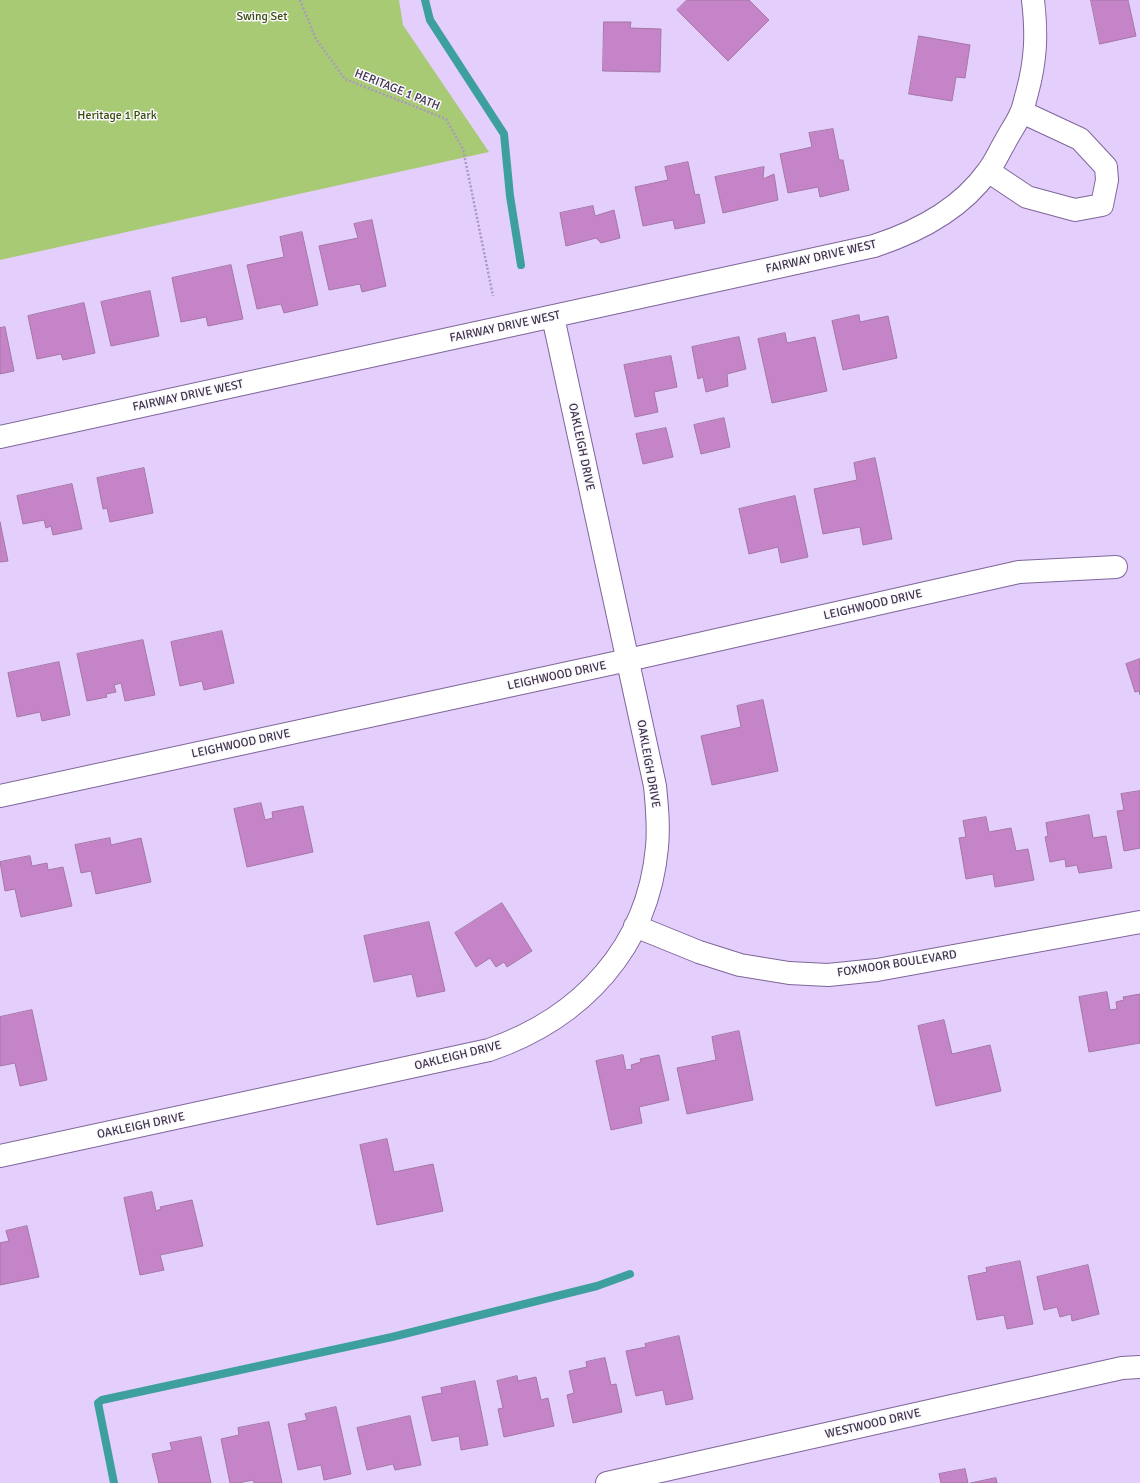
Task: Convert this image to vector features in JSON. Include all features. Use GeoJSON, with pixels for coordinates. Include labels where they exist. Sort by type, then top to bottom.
{"type":"FeatureCollection","features":[{"type":"Feature","properties":{"kind":"street","name":"FAIRWAY DRIVE WEST"},"geometry":{"type":"LineString","coordinates":[[0,437],[553,317],[874,246],[897,239],[923,226],[944,213],[965,196],[988,171],[1022,112],[1032,75],[1035,54],[1036,28],[1033,0]]}},
{"type":"Feature","properties":{"kind":"street"},"geometry":{"type":"LineString","coordinates":[[988,171],[1027,197],[1075,210],[1102,204],[1107,180],[1106,167],[1080,139],[1022,112]]}},
{"type":"Feature","properties":{"kind":"street","name":"OAKLEIGH DRIVE"},"geometry":{"type":"LineString","coordinates":[[0,1156],[489,1050],[513,1042],[544,1026],[593,988],[610,968],[635,926],[653,873],[657,847],[658,821],[655,786],[553,317]]}},
{"type":"Feature","properties":{"kind":"street","name":"LEIGHWOOD DRIVE"},"geometry":{"type":"LineString","coordinates":[[0,796],[628,660],[1019,572],[1116,566]]}},
{"type":"Feature","properties":{"kind":"street","name":"FOXMOOR BOULEVARD"},"geometry":{"type":"LineString","coordinates":[[635,926],[699,952],[740,965],[789,973],[828,975],[877,970],[1140,922]]}},
{"type":"Feature","properties":{"kind":"street","name":"WESTWOOD DRIVE"},"geometry":{"type":"LineString","coordinates":[[607,1483],[1122,1368],[1140,1367]]}},
{"type":"Feature","properties":{"kind":"path","name":"HERITAGE 1 PATH"},"geometry":{"type":"LineString","coordinates":[[300,0],[316,40],[345,79],[446,119],[463,149],[493,296]]}},
{"type":"Feature","properties":{"kind":"green space","name":"Heritage 1 Park"},"geometry":{"type":"Polygon","coordinates":[[[0,0],[399,0],[403,25],[489,152],[0,260],[0,0]]]}},
{"type":"Feature","properties":{"kind":"building"},"geometry":{"type":"Polygon","coordinates":[[[687,0],[749,0],[769,20],[728,61],[677,10],[687,0]]]}},
{"type":"Feature","properties":{"kind":"building"},"geometry":{"type":"Polygon","coordinates":[[[1091,0],[1128,0],[1136,36],[1100,44],[1091,0]]]}},
{"type":"Feature","properties":{"kind":"building"},"geometry":{"type":"Polygon","coordinates":[[[604,22],[631,22],[630,28],[661,29],[660,72],[603,71],[604,22]]]}},
{"type":"Feature","properties":{"kind":"building"},"geometry":{"type":"Polygon","coordinates":[[[919,36],[970,45],[965,78],[956,77],[952,101],[909,94],[919,36]]]}},
{"type":"Feature","properties":{"kind":"building"},"geometry":{"type":"Polygon","coordinates":[[[833,129],[839,160],[843,160],[849,190],[820,197],[818,187],[788,193],[780,154],[812,147],[809,133],[833,129]]]}},
{"type":"Feature","properties":{"kind":"building"},"geometry":{"type":"Polygon","coordinates":[[[688,162],[695,195],[699,194],[705,223],[675,229],[673,220],[643,226],[635,187],[668,180],[665,167],[688,162]]]}},
{"type":"Feature","properties":{"kind":"building"},"geometry":{"type":"Polygon","coordinates":[[[764,167],[763,179],[774,174],[778,200],[723,213],[715,177],[764,167]]]}},
{"type":"Feature","properties":{"kind":"building"},"geometry":{"type":"Polygon","coordinates":[[[593,206],[595,216],[614,210],[620,238],[601,243],[596,238],[566,246],[560,213],[593,206]]]}},
{"type":"Feature","properties":{"kind":"building"},"geometry":{"type":"Polygon","coordinates":[[[372,220],[386,286],[362,292],[360,284],[329,290],[319,246],[358,238],[354,224],[372,220]]]}},
{"type":"Feature","properties":{"kind":"building"},"geometry":{"type":"Polygon","coordinates":[[[302,232],[318,305],[284,313],[281,304],[257,309],[247,265],[284,257],[280,237],[302,232]]]}},
{"type":"Feature","properties":{"kind":"building"},"geometry":{"type":"Polygon","coordinates":[[[231,265],[243,319],[208,326],[206,317],[181,322],[172,278],[231,265]]]}},
{"type":"Feature","properties":{"kind":"building"},"geometry":{"type":"Polygon","coordinates":[[[150,291],[159,336],[111,346],[101,302],[150,291]]]}},
{"type":"Feature","properties":{"kind":"building"},"geometry":{"type":"Polygon","coordinates":[[[84,303],[95,353],[63,360],[61,354],[37,359],[28,316],[84,303]]]}},
{"type":"Feature","properties":{"kind":"building"},"geometry":{"type":"Polygon","coordinates":[[[859,315],[860,322],[888,316],[897,358],[843,370],[832,321],[859,315]]]}},
{"type":"Feature","properties":{"kind":"building"},"geometry":{"type":"Polygon","coordinates":[[[5,327],[14,371],[0,374],[0,328],[5,327]]]}},
{"type":"Feature","properties":{"kind":"building"},"geometry":{"type":"Polygon","coordinates":[[[785,333],[787,343],[815,337],[827,391],[772,403],[758,339],[785,333]]]}},
{"type":"Feature","properties":{"kind":"building"},"geometry":{"type":"Polygon","coordinates":[[[739,337],[746,369],[727,374],[728,386],[706,392],[703,377],[698,379],[692,347],[739,337]]]}},
{"type":"Feature","properties":{"kind":"building"},"geometry":{"type":"Polygon","coordinates":[[[671,356],[677,387],[654,392],[658,412],[635,417],[624,365],[671,356]]]}},
{"type":"Feature","properties":{"kind":"building"},"geometry":{"type":"Polygon","coordinates":[[[724,418],[730,447],[701,454],[694,425],[724,418]]]}},
{"type":"Feature","properties":{"kind":"building"},"geometry":{"type":"Polygon","coordinates":[[[666,428],[673,457],[643,464],[636,434],[666,428]]]}},
{"type":"Feature","properties":{"kind":"building"},"geometry":{"type":"Polygon","coordinates":[[[875,458],[892,539],[863,545],[860,527],[823,534],[814,489],[857,480],[854,463],[875,458]]]}},
{"type":"Feature","properties":{"kind":"building"},"geometry":{"type":"Polygon","coordinates":[[[144,468],[153,513],[110,522],[107,508],[103,509],[97,478],[144,468]]]}},
{"type":"Feature","properties":{"kind":"building"},"geometry":{"type":"Polygon","coordinates":[[[72,484],[82,529],[53,535],[51,526],[46,528],[44,520],[23,524],[17,496],[72,484]]]}},
{"type":"Feature","properties":{"kind":"building"},"geometry":{"type":"Polygon","coordinates":[[[795,496],[808,557],[781,563],[778,547],[749,554],[739,509],[795,496]]]}},
{"type":"Feature","properties":{"kind":"building"},"geometry":{"type":"Polygon","coordinates":[[[0,522],[8,561],[0,562],[0,522]]]}},
{"type":"Feature","properties":{"kind":"building"},"geometry":{"type":"Polygon","coordinates":[[[222,631],[234,683],[204,690],[202,681],[180,686],[171,642],[222,631]]]}},
{"type":"Feature","properties":{"kind":"building"},"geometry":{"type":"Polygon","coordinates":[[[143,640],[155,695],[125,701],[121,683],[114,685],[116,692],[106,694],[107,697],[87,701],[77,654],[143,640]]]}},
{"type":"Feature","properties":{"kind":"building"},"geometry":{"type":"Polygon","coordinates":[[[1140,659],[1140,695],[1139,691],[1135,692],[1126,664],[1140,659]]]}},
{"type":"Feature","properties":{"kind":"building"},"geometry":{"type":"Polygon","coordinates":[[[59,662],[70,715],[42,721],[40,712],[17,717],[8,673],[59,662]]]}},
{"type":"Feature","properties":{"kind":"building"},"geometry":{"type":"Polygon","coordinates":[[[763,700],[778,771],[712,785],[701,736],[741,727],[737,706],[763,700]]]}},
{"type":"Feature","properties":{"kind":"building"},"geometry":{"type":"Polygon","coordinates":[[[1140,791],[1140,848],[1124,851],[1117,811],[1124,810],[1121,794],[1140,791]]]}},
{"type":"Feature","properties":{"kind":"building"},"geometry":{"type":"Polygon","coordinates":[[[261,803],[265,820],[273,818],[272,812],[303,806],[313,852],[247,867],[234,809],[261,803]]]}},
{"type":"Feature","properties":{"kind":"building"},"geometry":{"type":"Polygon","coordinates":[[[1089,815],[1093,838],[1106,836],[1112,868],[1079,873],[1077,865],[1066,867],[1065,859],[1050,862],[1045,837],[1048,836],[1046,823],[1089,815]]]}},
{"type":"Feature","properties":{"kind":"building"},"geometry":{"type":"Polygon","coordinates":[[[986,817],[989,832],[1011,828],[1016,851],[1028,849],[1034,880],[995,887],[993,874],[966,879],[959,838],[966,837],[963,821],[986,817]]]}},
{"type":"Feature","properties":{"kind":"building"},"geometry":{"type":"Polygon","coordinates":[[[110,838],[111,845],[141,838],[151,882],[96,894],[91,871],[81,873],[75,845],[110,838]]]}},
{"type":"Feature","properties":{"kind":"building"},"geometry":{"type":"Polygon","coordinates":[[[30,856],[32,866],[47,863],[48,870],[63,867],[72,906],[21,917],[15,889],[5,891],[0,862],[30,856]]]}},
{"type":"Feature","properties":{"kind":"building"},"geometry":{"type":"Polygon","coordinates":[[[502,903],[532,951],[507,967],[504,962],[496,967],[490,958],[476,967],[455,933],[502,903]]]}},
{"type":"Feature","properties":{"kind":"building"},"geometry":{"type":"Polygon","coordinates":[[[429,922],[445,991],[417,997],[412,974],[374,982],[364,936],[429,922]]]}},
{"type":"Feature","properties":{"kind":"building"},"geometry":{"type":"Polygon","coordinates":[[[1107,992],[1110,1010],[1117,1009],[1116,1002],[1124,1000],[1123,997],[1140,994],[1140,1043],[1089,1052],[1079,997],[1107,992]]]}},
{"type":"Feature","properties":{"kind":"building"},"geometry":{"type":"Polygon","coordinates":[[[32,1010],[47,1080],[20,1086],[15,1063],[0,1066],[0,1017],[32,1010]]]}},
{"type":"Feature","properties":{"kind":"building"},"geometry":{"type":"Polygon","coordinates":[[[944,1020],[952,1054],[990,1045],[1001,1091],[936,1106],[918,1026],[944,1020]]]}},
{"type":"Feature","properties":{"kind":"building"},"geometry":{"type":"Polygon","coordinates":[[[739,1031],[753,1100],[687,1114],[677,1068],[716,1060],[712,1037],[739,1031]]]}},
{"type":"Feature","properties":{"kind":"building"},"geometry":{"type":"Polygon","coordinates":[[[623,1055],[626,1070],[632,1069],[631,1065],[641,1062],[640,1059],[659,1055],[669,1100],[639,1107],[642,1123],[611,1130],[596,1061],[623,1055]]]}},
{"type":"Feature","properties":{"kind":"building"},"geometry":{"type":"Polygon","coordinates":[[[387,1139],[394,1172],[433,1164],[443,1211],[377,1225],[360,1145],[387,1139]]]}},
{"type":"Feature","properties":{"kind":"building"},"geometry":{"type":"Polygon","coordinates":[[[152,1192],[156,1211],[161,1209],[160,1207],[192,1200],[203,1246],[160,1255],[164,1270],[140,1275],[124,1198],[152,1192]]]}},
{"type":"Feature","properties":{"kind":"building"},"geometry":{"type":"Polygon","coordinates":[[[27,1226],[39,1277],[0,1285],[0,1243],[9,1241],[6,1231],[27,1226]]]}},
{"type":"Feature","properties":{"kind":"building"},"geometry":{"type":"Polygon","coordinates":[[[1020,1261],[1033,1324],[1007,1329],[1004,1315],[977,1320],[968,1276],[987,1272],[986,1268],[1020,1261]]]}},
{"type":"Feature","properties":{"kind":"building"},"geometry":{"type":"Polygon","coordinates":[[[1088,1265],[1099,1314],[1072,1321],[1071,1314],[1060,1317],[1057,1307],[1044,1310],[1037,1277],[1088,1265]]]}},
{"type":"Feature","properties":{"kind":"building"},"geometry":{"type":"Polygon","coordinates":[[[679,1336],[693,1399],[666,1405],[663,1390],[636,1396],[626,1351],[646,1347],[645,1344],[679,1336]]]}},
{"type":"Feature","properties":{"kind":"building"},"geometry":{"type":"Polygon","coordinates":[[[605,1358],[611,1385],[616,1384],[622,1412],[573,1423],[567,1395],[574,1393],[569,1371],[587,1367],[586,1362],[605,1358]]]}},
{"type":"Feature","properties":{"kind":"building"},"geometry":{"type":"Polygon","coordinates":[[[517,1376],[518,1381],[536,1377],[541,1400],[548,1398],[554,1426],[504,1437],[498,1409],[503,1408],[497,1381],[517,1376]]]}},
{"type":"Feature","properties":{"kind":"building"},"geometry":{"type":"Polygon","coordinates":[[[475,1381],[488,1445],[461,1450],[459,1436],[432,1441],[422,1397],[442,1393],[441,1388],[475,1381]]]}},
{"type":"Feature","properties":{"kind":"building"},"geometry":{"type":"Polygon","coordinates":[[[336,1407],[351,1474],[324,1480],[321,1465],[298,1470],[288,1424],[307,1420],[305,1414],[336,1407]]]}},
{"type":"Feature","properties":{"kind":"building"},"geometry":{"type":"Polygon","coordinates":[[[410,1416],[421,1465],[395,1470],[393,1464],[367,1470],[357,1428],[410,1416]]]}},
{"type":"Feature","properties":{"kind":"building"},"geometry":{"type":"Polygon","coordinates":[[[269,1422],[282,1483],[254,1483],[253,1480],[230,1483],[221,1439],[239,1435],[238,1428],[269,1422]]]}},
{"type":"Feature","properties":{"kind":"building"},"geometry":{"type":"Polygon","coordinates":[[[201,1437],[211,1483],[159,1483],[152,1454],[172,1450],[170,1443],[201,1437]]]}},
{"type":"Feature","properties":{"kind":"building"},"geometry":{"type":"Polygon","coordinates":[[[965,1469],[968,1483],[941,1483],[939,1474],[965,1469]]]}},
{"type":"Feature","properties":{"kind":"building"},"geometry":{"type":"Polygon","coordinates":[[[996,1478],[997,1483],[971,1483],[996,1478]]]}},
{"type":"Feature","properties":{"kind":"waterway"},"geometry":{"type":"LineString","coordinates":[[425,0],[430,20],[504,134],[510,196],[521,265]]}},
{"type":"Feature","properties":{"kind":"waterway"},"geometry":{"type":"LineString","coordinates":[[114,1483],[98,1403],[102,1400],[392,1337],[597,1286],[630,1274]]}},
{"type":"Feature","properties":{"kind":"park label","name":"Swing Set"},"geometry":{"type":"Point","coordinates":[262,17]}}]}
